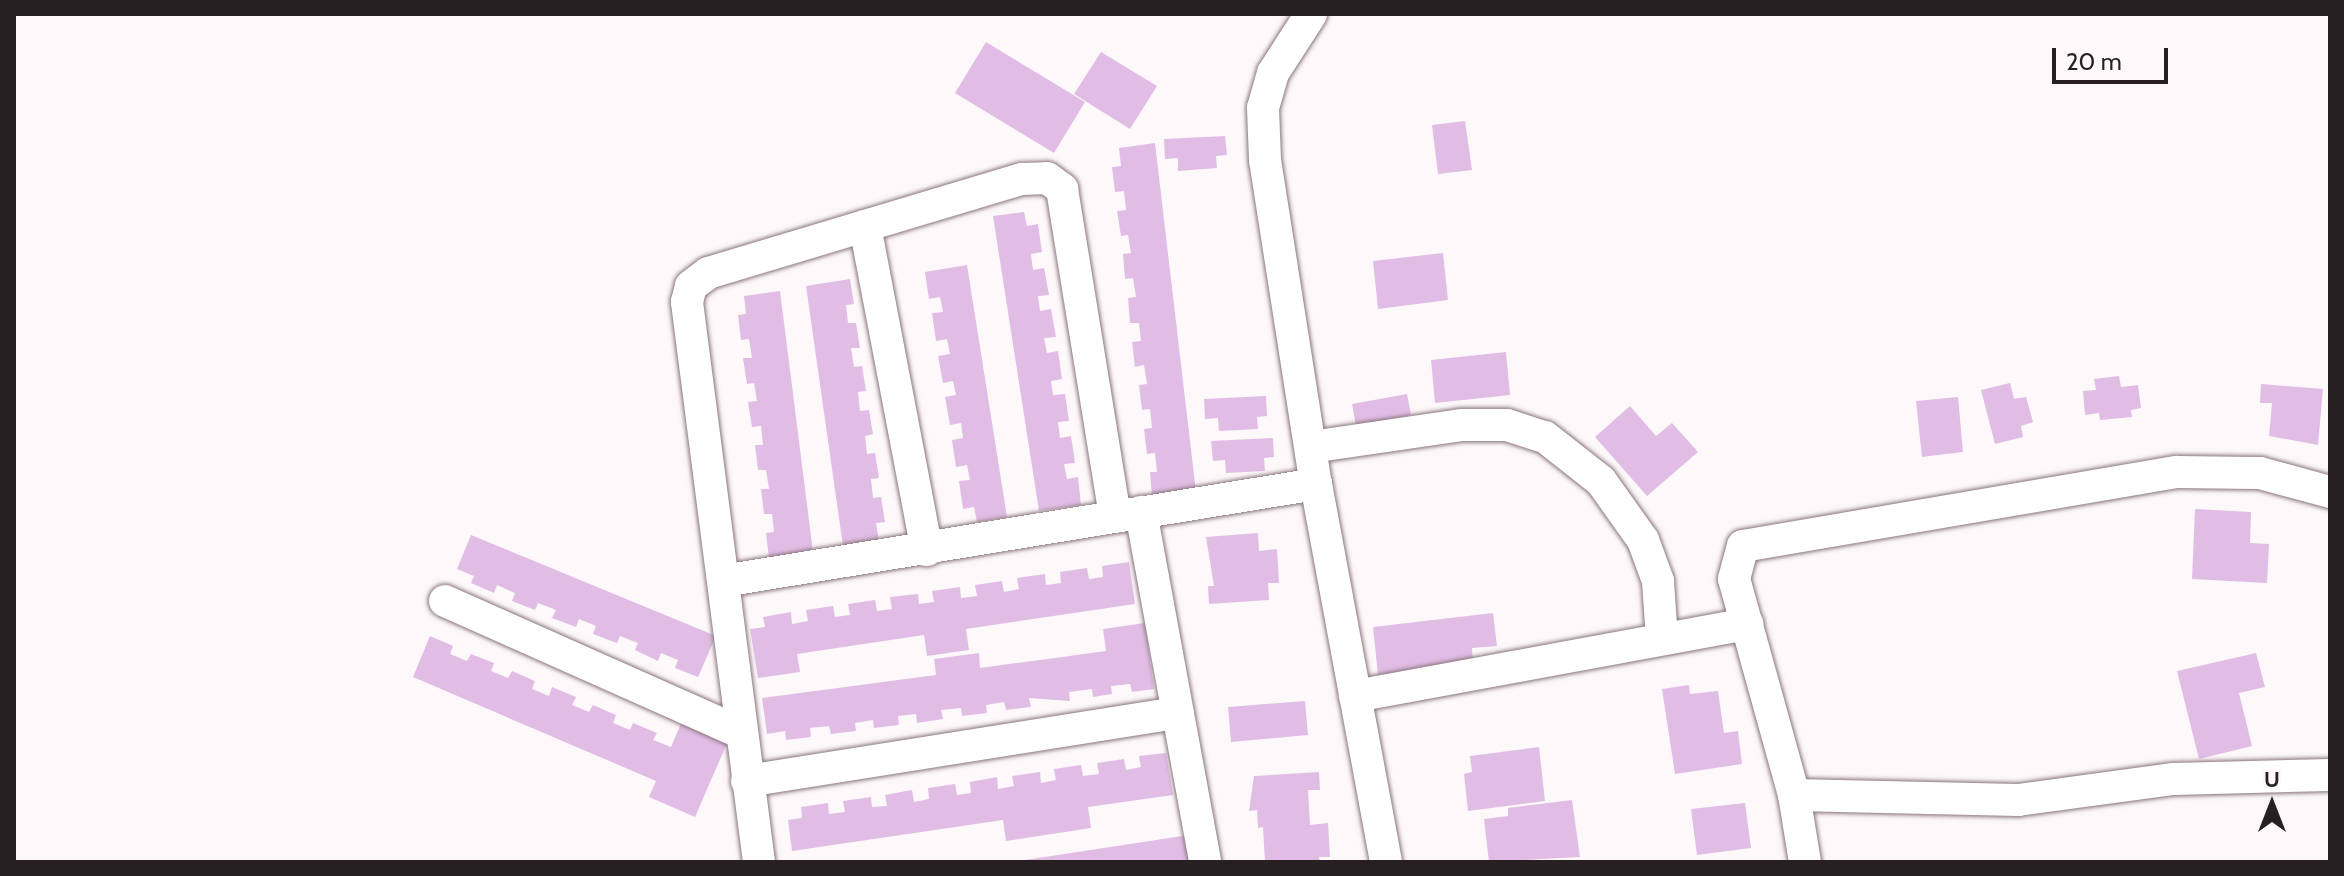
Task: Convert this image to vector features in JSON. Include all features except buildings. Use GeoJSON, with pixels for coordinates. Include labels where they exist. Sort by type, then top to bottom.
{"type":"FeatureCollection","features":[{"type":"Feature","properties":{"kind":"street"},"geometry":{"type":"LineString","coordinates":[[1297,18],[1273,73],[1263,108],[1265,160],[1316,484],[1386,862]]}},
{"type":"Feature","properties":{"kind":"street"},"geometry":{"type":"LineString","coordinates":[[759,862],[687,302],[691,286],[708,273],[1022,179],[1047,178],[1062,189],[1128,514],[1178,713],[1205,862]]}},
{"type":"Feature","properties":{"kind":"street"},"geometry":{"type":"LineString","coordinates":[[865,226],[927,550]]}},
{"type":"Feature","properties":{"kind":"street"},"geometry":{"type":"LineString","coordinates":[[1311,447],[1462,425],[1507,425],[1545,437],[1601,481],[1643,540],[1658,581],[1662,639]]}},
{"type":"Feature","properties":{"kind":"street"},"geometry":{"type":"LineString","coordinates":[[1805,862],[1794,795],[1734,579],[1743,546],[1793,534],[2069,494],[2177,472],[2260,473],[2330,492]]}},
{"type":"Feature","properties":{"kind":"street"},"geometry":{"type":"LineString","coordinates":[[723,581],[1316,484]]}},
{"type":"Feature","properties":{"kind":"street"},"geometry":{"type":"LineString","coordinates":[[445,601],[742,733]]}},
{"type":"Feature","properties":{"kind":"street"},"geometry":{"type":"LineString","coordinates":[[1355,696],[1747,624]]}},
{"type":"Feature","properties":{"kind":"street"},"geometry":{"type":"LineString","coordinates":[[747,781],[1178,713]]}},
{"type":"Feature","properties":{"kind":"street"},"geometry":{"type":"LineString","coordinates":[[1794,795],[2018,800],[2174,779],[2330,775]]}}]}
